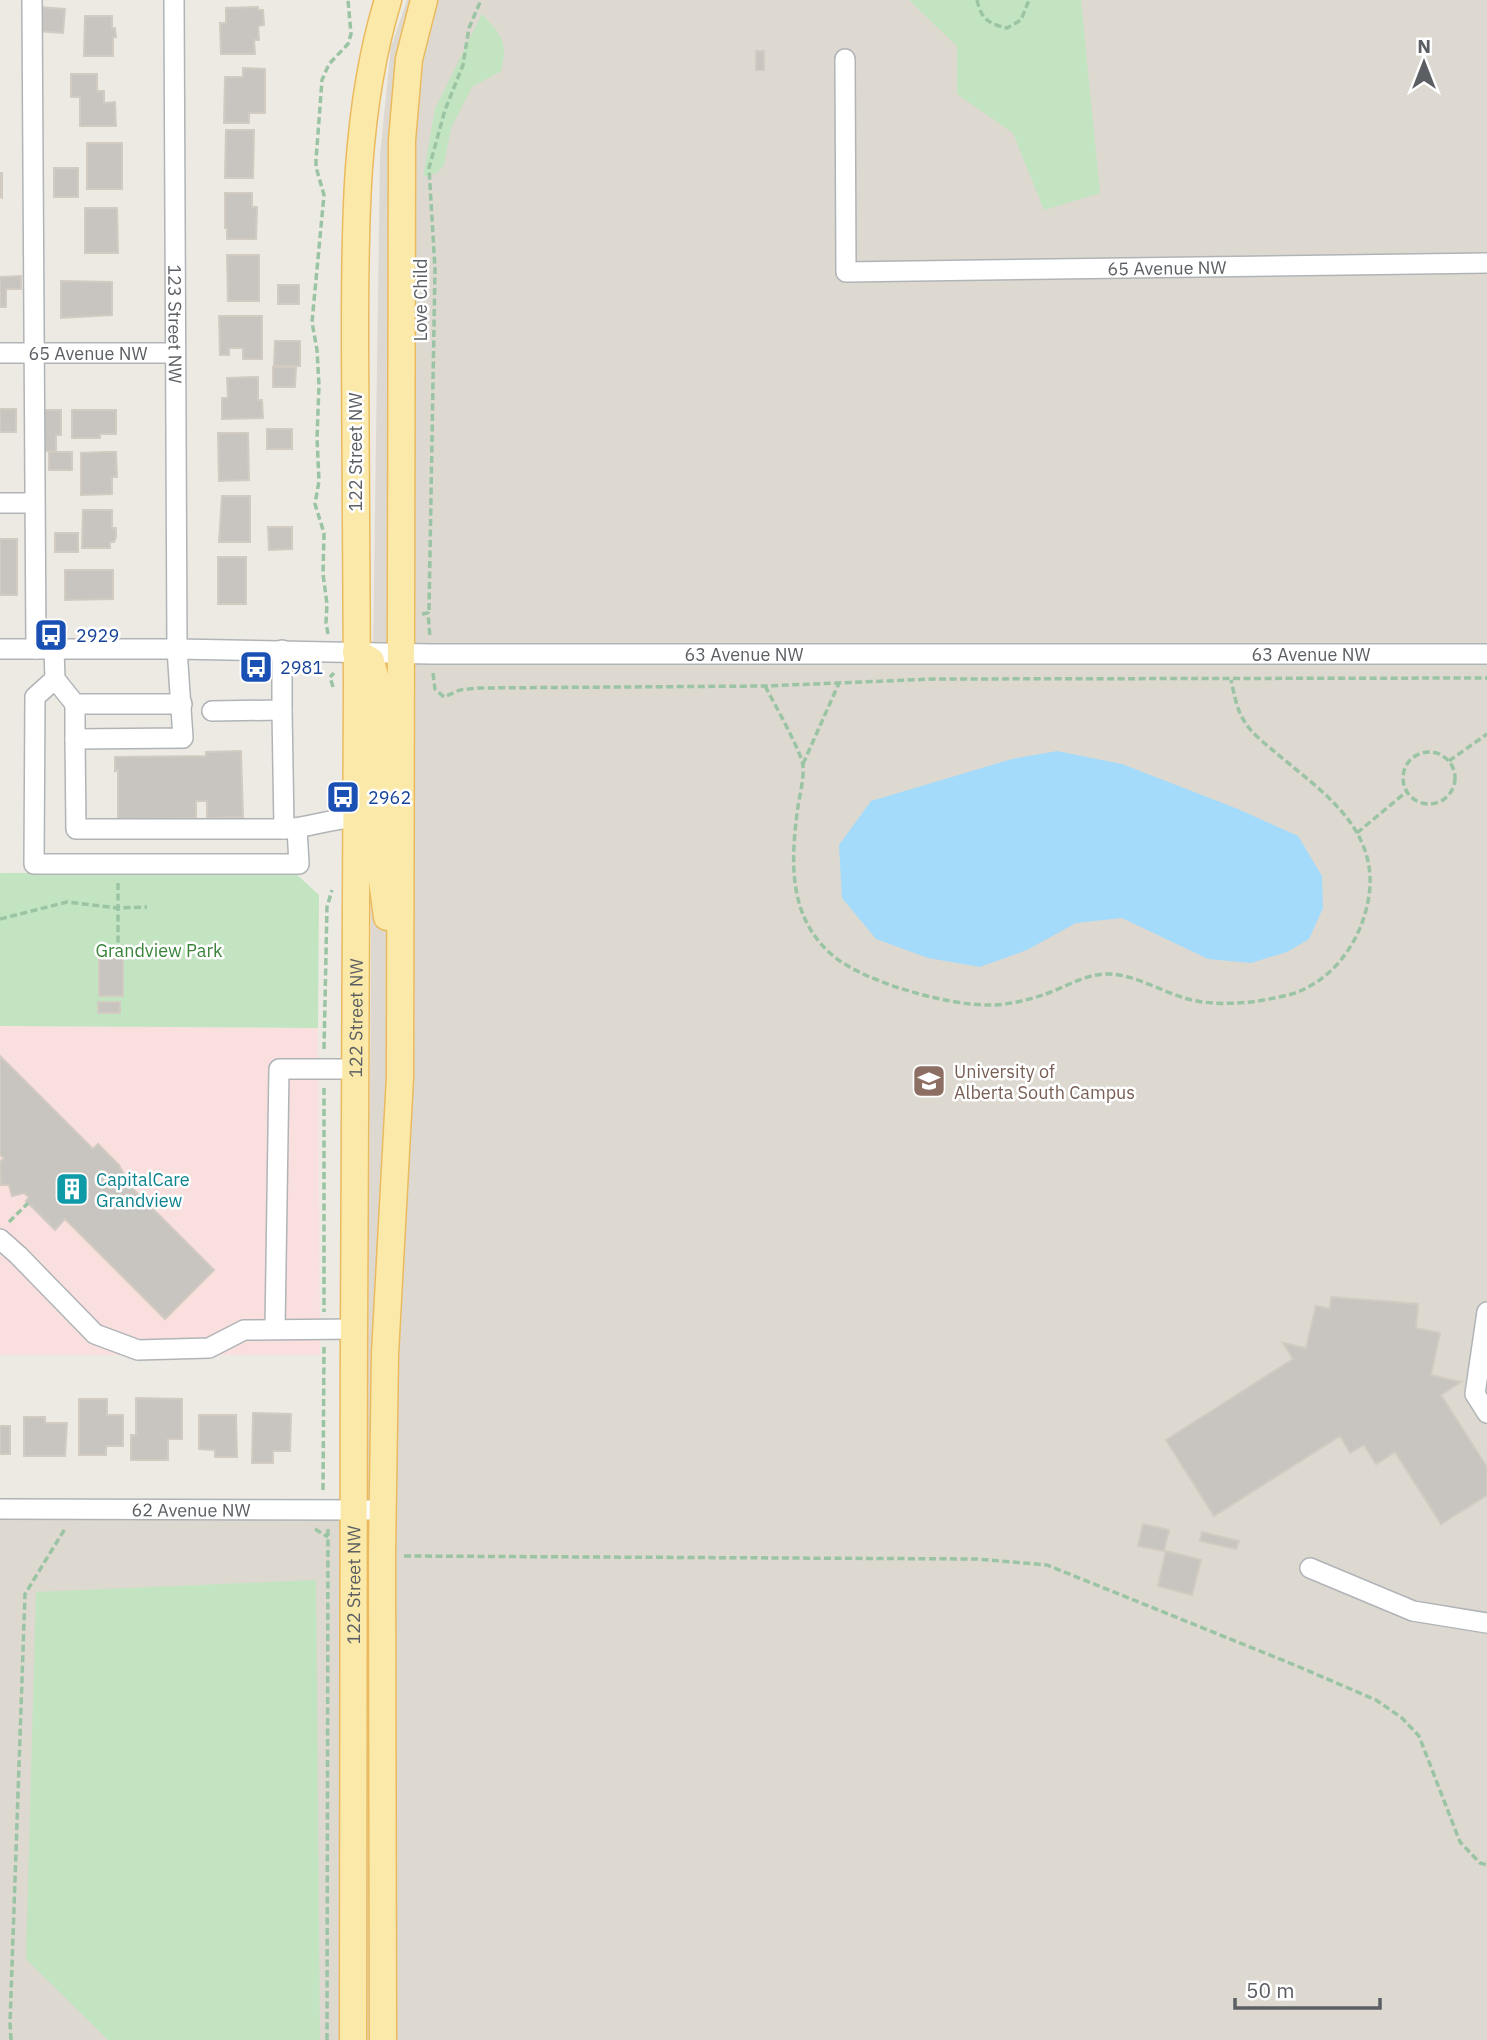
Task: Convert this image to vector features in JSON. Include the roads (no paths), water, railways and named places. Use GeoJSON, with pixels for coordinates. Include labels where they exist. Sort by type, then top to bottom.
{"type":"FeatureCollection","features":[{"type":"Feature","properties":{"kind":"main road","name":"122 Street NW"},"geometry":{"type":"LineString","coordinates":[[353,2040],[355,223],[364,111],[378,32],[388,0]]}},
{"type":"Feature","properties":{"kind":"main road","name":"122 Street NW"},"geometry":{"type":"LineString","coordinates":[[383,2040],[382,1556],[386,1319],[400,1100],[402,140],[409,59],[424,0]]}},
{"type":"Feature","properties":{"kind":"main road"},"geometry":{"type":"LineString","coordinates":[[356,652],[371,661],[376,680],[378,851],[400,998]]}},
{"type":"Feature","properties":{"kind":"street"},"geometry":{"type":"LineString","coordinates":[[32,0],[34,503],[45,649],[55,679],[75,704],[76,829],[291,829],[356,817]]}},
{"type":"Feature","properties":{"kind":"street","name":"123 Street NW"},"geometry":{"type":"LineString","coordinates":[[75,739],[183,738],[177,649],[174,0]]}},
{"type":"Feature","properties":{"kind":"street","name":"65 Avenue NW"},"geometry":{"type":"LineString","coordinates":[[845,59],[846,272],[1487,263]]}},
{"type":"Feature","properties":{"kind":"street","name":"65 Avenue NW"},"geometry":{"type":"LineString","coordinates":[[0,353],[174,353]]}},
{"type":"Feature","properties":{"kind":"street"},"geometry":{"type":"LineString","coordinates":[[0,503],[34,503]]}},
{"type":"Feature","properties":{"kind":"street","name":"63 Avenue NW"},"geometry":{"type":"LineString","coordinates":[[0,649],[400,653],[1487,654]]}},
{"type":"Feature","properties":{"kind":"street"},"geometry":{"type":"LineString","coordinates":[[55,679],[35,697],[34,864],[299,864],[291,829],[282,710],[282,650]]}},
{"type":"Feature","properties":{"kind":"street"},"geometry":{"type":"LineString","coordinates":[[75,704],[182,704]]}},
{"type":"Feature","properties":{"kind":"street"},"geometry":{"type":"LineString","coordinates":[[212,711],[282,710]]}},
{"type":"Feature","properties":{"kind":"street"},"geometry":{"type":"LineString","coordinates":[[275,1329],[279,1069],[355,1069]]}},
{"type":"Feature","properties":{"kind":"street"},"geometry":{"type":"LineString","coordinates":[[0,1239],[94,1334],[138,1350],[208,1348],[244,1330],[355,1329]]}},
{"type":"Feature","properties":{"kind":"street"},"geometry":{"type":"LineString","coordinates":[[1487,1312],[1475,1394],[1487,1413]]}},
{"type":"Feature","properties":{"kind":"street","name":"62 Avenue NW"},"geometry":{"type":"LineString","coordinates":[[0,1509],[383,1510]]}},
{"type":"Feature","properties":{"kind":"street"},"geometry":{"type":"LineString","coordinates":[[1310,1568],[1413,1611],[1487,1623]]}},
{"type":"Feature","properties":{"kind":"water"},"geometry":{"type":"Polygon","coordinates":[[[1057,751],[1122,764],[1238,809],[1298,836],[1322,876],[1323,908],[1309,939],[1287,952],[1251,963],[1208,959],[1122,918],[1076,923],[1027,950],[980,967],[928,958],[876,939],[842,898],[839,845],[871,801],[1012,759],[1057,751]]]}},
{"type":"Feature","properties":{"kind":"place","name":"2929"},"geometry":{"type":"Point","coordinates":[51,635]}},
{"type":"Feature","properties":{"kind":"place","name":"2981"},"geometry":{"type":"Point","coordinates":[256,667]}},
{"type":"Feature","properties":{"kind":"place","name":"2962"},"geometry":{"type":"Point","coordinates":[343,797]}},
{"type":"Feature","properties":{"kind":"place","name":"University of Alberta South Campus"},"geometry":{"type":"Point","coordinates":[929,1081]}},
{"type":"Feature","properties":{"kind":"place","name":"CapitalCare Grandview"},"geometry":{"type":"Point","coordinates":[72,1189]}},
{"type":"Feature","properties":{"kind":"park label","name":"Grandview Park"},"geometry":{"type":"Point","coordinates":[159,950]}}]}
